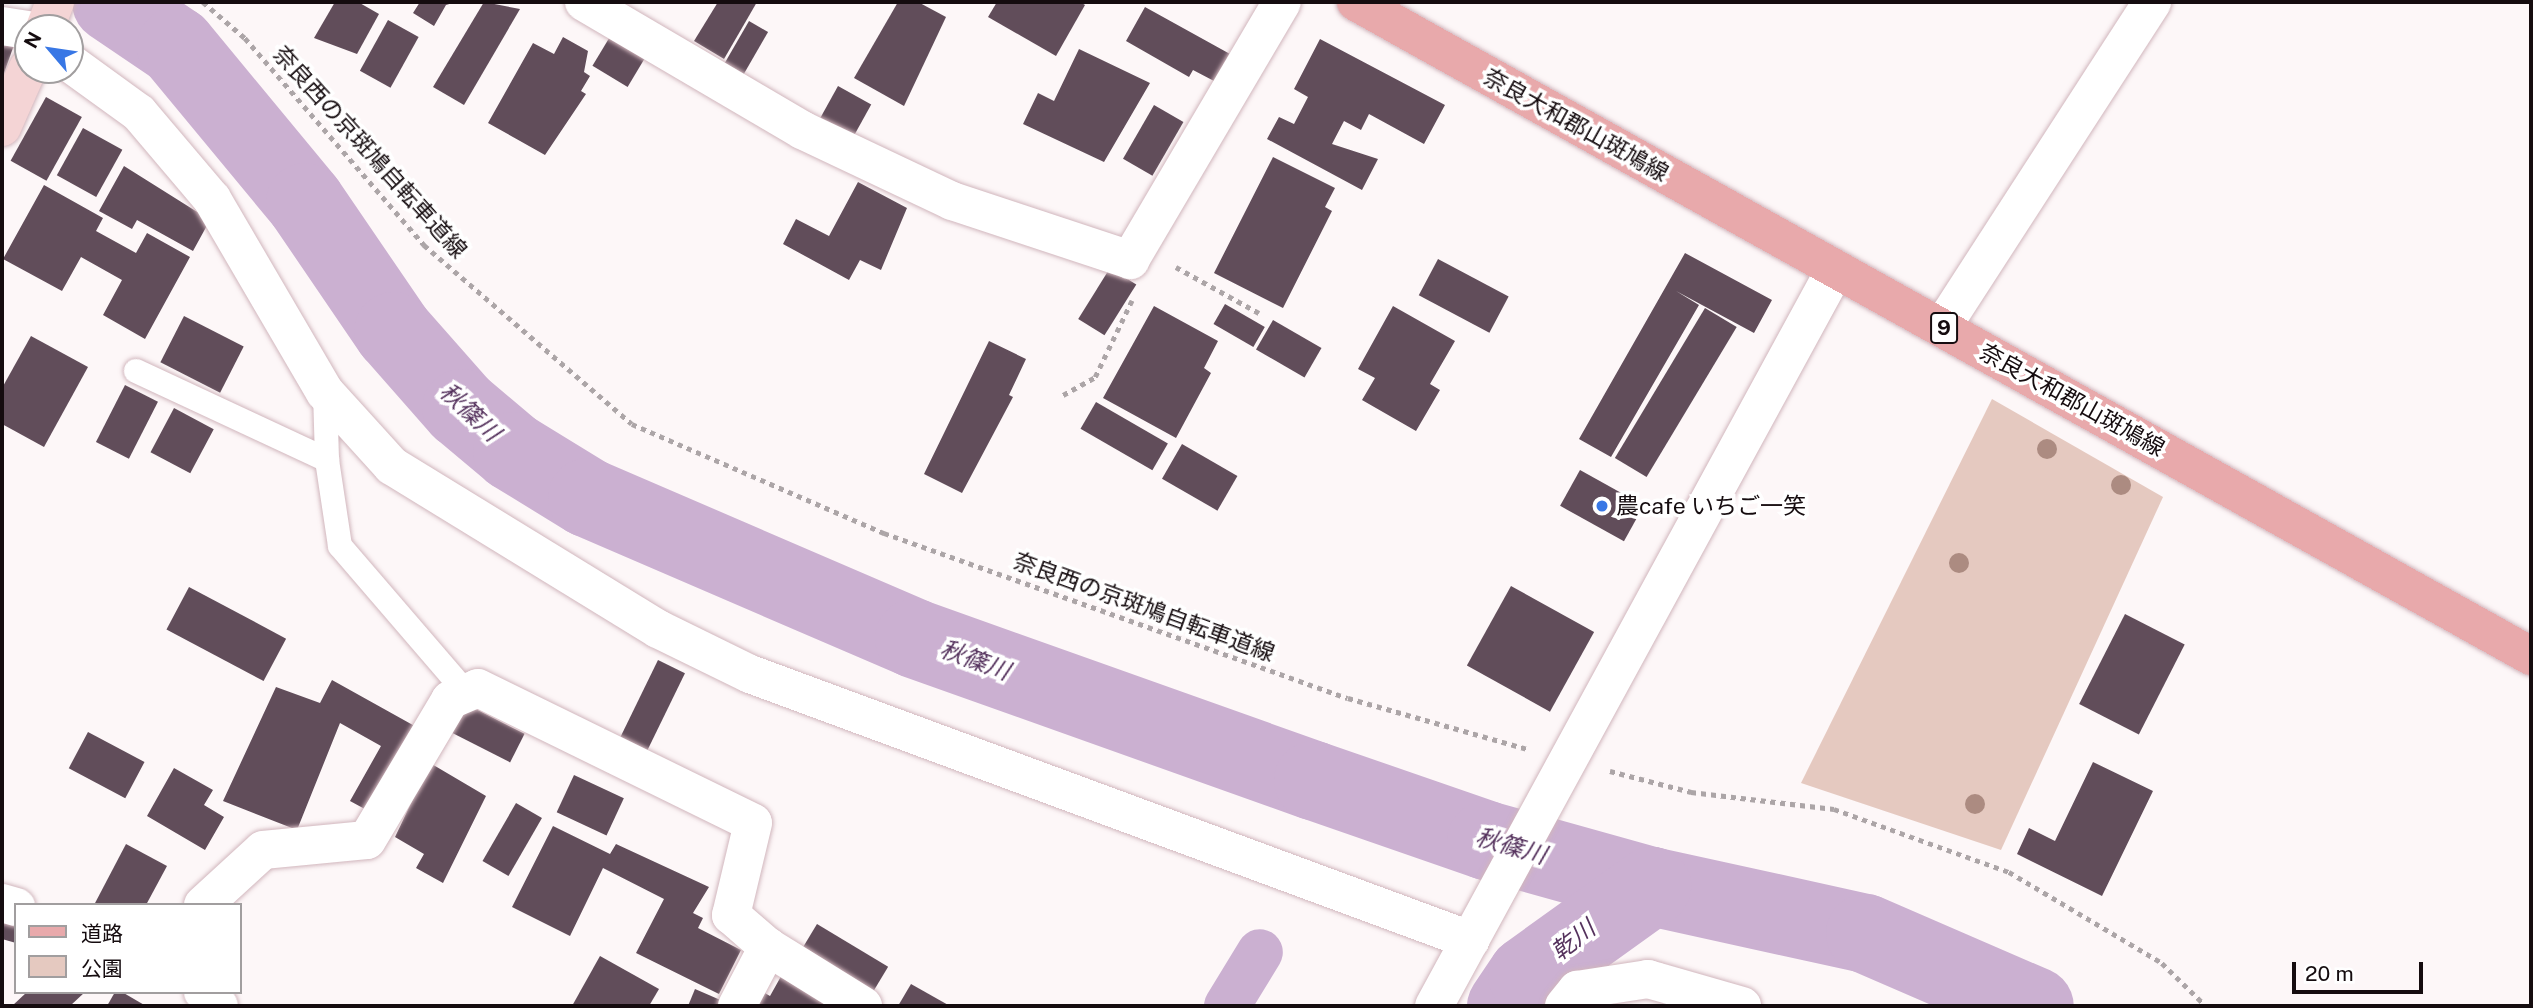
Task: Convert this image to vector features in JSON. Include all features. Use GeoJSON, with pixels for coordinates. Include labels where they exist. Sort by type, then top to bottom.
{"type":"FeatureCollection","features":[{"type":"Feature","properties":{"kind":"main road","name":"奈良大和郡山斑鳩線"},"geometry":{"type":"LineString","coordinates":[[1356,2],[2531,656]]}},
{"type":"Feature","properties":{"kind":"main road"},"geometry":{"type":"LineString","coordinates":[[2,127],[21,84]]}},
{"type":"Feature","properties":{"kind":"street"},"geometry":{"type":"LineString","coordinates":[[584,2],[802,130],[952,201],[1130,260],[1146,250],[1282,2]]}},
{"type":"Feature","properties":{"kind":"street"},"geometry":{"type":"LineString","coordinates":[[1942,327],[2152,2]]}},
{"type":"Feature","properties":{"kind":"street"},"geometry":{"type":"LineString","coordinates":[[84,73],[139,113],[212,199],[326,392],[392,466],[658,629],[750,674],[1470,940]]}},
{"type":"Feature","properties":{"kind":"street"},"geometry":{"type":"LineString","coordinates":[[1434,1006],[1835,270]]}},
{"type":"Feature","properties":{"kind":"street"},"geometry":{"type":"LineString","coordinates":[[205,903],[263,850],[367,840],[450,700],[464,690],[478,688],[753,823],[731,915],[768,947],[863,1006]]}},
{"type":"Feature","properties":{"kind":"street"},"geometry":{"type":"LineString","coordinates":[[737,1006],[768,947]]}},
{"type":"Feature","properties":{"kind":"street"},"geometry":{"type":"LineString","coordinates":[[1564,1006],[1577,990],[1648,979],[1742,1006]]}},
{"type":"Feature","properties":{"kind":"street"},"geometry":{"type":"LineString","coordinates":[[205,994],[219,1006]]}},
{"type":"Feature","properties":{"kind":"lane"},"geometry":{"type":"LineString","coordinates":[[136,371],[327,460]]}},
{"type":"Feature","properties":{"kind":"lane"},"geometry":{"type":"LineString","coordinates":[[326,392],[327,460],[340,546],[464,690]]}},
{"type":"Feature","properties":{"kind":"path","name":"奈良西の京斑鳩自転車道線"},"geometry":{"type":"LineString","coordinates":[[203,2],[245,38],[424,245],[632,424],[897,537],[1348,698],[1566,760],[1691,792],[1834,809],[2009,872],[2162,963],[2206,1006]]}},
{"type":"Feature","properties":{"kind":"path"},"geometry":{"type":"LineString","coordinates":[[1063,395],[1095,377],[1146,250],[1259,313]]}},
{"type":"Feature","properties":{"kind":"green space"},"geometry":{"type":"Polygon","coordinates":[[[1992,399],[2163,497],[2001,850],[1801,783],[1992,399]]]}},
{"type":"Feature","properties":{"kind":"building"},"geometry":{"type":"Polygon","coordinates":[[[335,2],[358,2],[379,14],[357,54],[314,38],[335,2]]]}},
{"type":"Feature","properties":{"kind":"building"},"geometry":{"type":"Polygon","coordinates":[[[420,2],[456,2],[446,5],[434,26],[413,13],[420,2]]]}},
{"type":"Feature","properties":{"kind":"building"},"geometry":{"type":"Polygon","coordinates":[[[484,2],[520,9],[464,105],[433,87],[484,2]]]}},
{"type":"Feature","properties":{"kind":"building"},"geometry":{"type":"Polygon","coordinates":[[[718,2],[757,2],[724,59],[694,41],[718,2]]]}},
{"type":"Feature","properties":{"kind":"building"},"geometry":{"type":"Polygon","coordinates":[[[898,2],[918,2],[946,17],[904,106],[854,78],[898,2]]]}},
{"type":"Feature","properties":{"kind":"building"},"geometry":{"type":"Polygon","coordinates":[[[997,2],[1080,2],[1085,5],[1056,56],[988,17],[997,2]]]}},
{"type":"Feature","properties":{"kind":"building"},"geometry":{"type":"Polygon","coordinates":[[[1145,7],[1230,54],[1214,81],[1193,70],[1189,77],[1126,41],[1145,7]]]}},
{"type":"Feature","properties":{"kind":"building"},"geometry":{"type":"Polygon","coordinates":[[[388,20],[419,37],[390,88],[360,71],[388,20]]]}},
{"type":"Feature","properties":{"kind":"building"},"geometry":{"type":"Polygon","coordinates":[[[749,21],[768,32],[740,80],[721,69],[749,21]]]}},
{"type":"Feature","properties":{"kind":"building"},"geometry":{"type":"Polygon","coordinates":[[[611,35],[646,56],[628,87],[592,66],[611,35]]]}},
{"type":"Feature","properties":{"kind":"building"},"geometry":{"type":"Polygon","coordinates":[[[563,37],[588,51],[584,72],[590,76],[581,91],[586,94],[545,155],[488,123],[533,43],[554,54],[563,37]]]}},
{"type":"Feature","properties":{"kind":"building"},"geometry":{"type":"Polygon","coordinates":[[[1320,39],[1445,105],[1424,144],[1369,114],[1361,130],[1344,121],[1332,144],[1378,159],[1362,190],[1267,139],[1279,117],[1294,124],[1308,97],[1294,89],[1320,39]]]}},
{"type":"Feature","properties":{"kind":"building"},"geometry":{"type":"Polygon","coordinates":[[[2,43],[14,45],[2,79],[2,43]]]}},
{"type":"Feature","properties":{"kind":"building"},"geometry":{"type":"Polygon","coordinates":[[[1079,49],[1150,83],[1104,162],[1023,124],[1038,93],[1054,101],[1079,49]]]}},
{"type":"Feature","properties":{"kind":"building"},"geometry":{"type":"Polygon","coordinates":[[[838,86],[871,104],[852,139],[819,121],[838,86]]]}},
{"type":"Feature","properties":{"kind":"building"},"geometry":{"type":"Polygon","coordinates":[[[46,97],[82,117],[46,181],[11,161],[46,97]]]}},
{"type":"Feature","properties":{"kind":"building"},"geometry":{"type":"Polygon","coordinates":[[[1154,105],[1183,122],[1152,176],[1123,159],[1154,105]]]}},
{"type":"Feature","properties":{"kind":"building"},"geometry":{"type":"Polygon","coordinates":[[[83,128],[122,150],[96,197],[57,175],[83,128]]]}},
{"type":"Feature","properties":{"kind":"building"},"geometry":{"type":"Polygon","coordinates":[[[1273,157],[1335,188],[1325,207],[1332,211],[1283,308],[1214,273],[1273,157]]]}},
{"type":"Feature","properties":{"kind":"building"},"geometry":{"type":"Polygon","coordinates":[[[124,166],[210,220],[193,251],[137,220],[132,229],[99,211],[124,166]]]}},
{"type":"Feature","properties":{"kind":"building"},"geometry":{"type":"Polygon","coordinates":[[[858,182],[907,208],[881,270],[860,260],[849,280],[783,244],[796,219],[829,236],[858,182]]]}},
{"type":"Feature","properties":{"kind":"building"},"geometry":{"type":"Polygon","coordinates":[[[44,185],[103,218],[96,231],[136,253],[147,233],[190,257],[145,339],[103,315],[122,280],[81,257],[62,291],[3,259],[44,185]]]}},
{"type":"Feature","properties":{"kind":"building"},"geometry":{"type":"Polygon","coordinates":[[[1685,253],[1772,300],[1754,333],[1676,291],[1699,305],[1611,457],[1579,439],[1685,253]]]}},
{"type":"Feature","properties":{"kind":"building"},"geometry":{"type":"Polygon","coordinates":[[[1438,259],[1509,297],[1489,333],[1419,295],[1438,259]]]}},
{"type":"Feature","properties":{"kind":"building"},"geometry":{"type":"Polygon","coordinates":[[[1110,268],[1136,284],[1104,335],[1078,319],[1110,268]]]}},
{"type":"Feature","properties":{"kind":"building"},"geometry":{"type":"Polygon","coordinates":[[[1225,304],[1265,327],[1253,347],[1214,324],[1225,304]]]}},
{"type":"Feature","properties":{"kind":"building"},"geometry":{"type":"Polygon","coordinates":[[[1154,306],[1218,341],[1204,368],[1211,373],[1176,438],[1103,398],[1154,306]]]}},
{"type":"Feature","properties":{"kind":"building"},"geometry":{"type":"Polygon","coordinates":[[[1393,306],[1455,341],[1430,384],[1440,390],[1416,431],[1362,400],[1375,378],[1358,369],[1393,306]]]}},
{"type":"Feature","properties":{"kind":"building"},"geometry":{"type":"Polygon","coordinates":[[[1705,308],[1737,327],[1647,477],[1615,458],[1705,308]]]}},
{"type":"Feature","properties":{"kind":"building"},"geometry":{"type":"Polygon","coordinates":[[[184,316],[244,346],[220,393],[160,362],[184,316]]]}},
{"type":"Feature","properties":{"kind":"building"},"geometry":{"type":"Polygon","coordinates":[[[1273,320],[1321,348],[1304,377],[1256,349],[1273,320]]]}},
{"type":"Feature","properties":{"kind":"building"},"geometry":{"type":"Polygon","coordinates":[[[31,336],[88,367],[44,447],[2,424],[2,388],[31,336]]]}},
{"type":"Feature","properties":{"kind":"building"},"geometry":{"type":"Polygon","coordinates":[[[989,341],[1026,359],[1009,395],[1013,397],[962,493],[924,474],[989,341]]]}},
{"type":"Feature","properties":{"kind":"building"},"geometry":{"type":"Polygon","coordinates":[[[125,385],[158,402],[129,459],[96,442],[125,385]]]}},
{"type":"Feature","properties":{"kind":"building"},"geometry":{"type":"Polygon","coordinates":[[[1096,402],[1168,444],[1152,470],[1080,429],[1096,402]]]}},
{"type":"Feature","properties":{"kind":"building"},"geometry":{"type":"Polygon","coordinates":[[[174,408],[214,429],[190,473],[151,452],[174,408]]]}},
{"type":"Feature","properties":{"kind":"building"},"geometry":{"type":"Polygon","coordinates":[[[1182,444],[1237,476],[1217,511],[1162,479],[1182,444]]]}},
{"type":"Feature","properties":{"kind":"building","name":"農cafe いちご一笑"},"geometry":{"type":"Polygon","coordinates":[[[1580,470],[1644,505],[1624,541],[1560,506],[1580,470]]]}},
{"type":"Feature","properties":{"kind":"building"},"geometry":{"type":"Polygon","coordinates":[[[1511,586],[1594,632],[1550,712],[1467,666],[1511,586]]]}},
{"type":"Feature","properties":{"kind":"building"},"geometry":{"type":"Polygon","coordinates":[[[189,587],[286,639],[264,681],[166,629],[189,587]]]}},
{"type":"Feature","properties":{"kind":"building"},"geometry":{"type":"Polygon","coordinates":[[[2125,614],[2185,644],[2139,734],[2079,704],[2125,614]]]}},
{"type":"Feature","properties":{"kind":"building"},"geometry":{"type":"Polygon","coordinates":[[[658,660],[685,673],[644,758],[617,744],[658,660]]]}},
{"type":"Feature","properties":{"kind":"building"},"geometry":{"type":"Polygon","coordinates":[[[332,680],[420,729],[374,814],[350,801],[381,746],[340,723],[297,830],[223,801],[276,687],[320,703],[332,680]]]}},
{"type":"Feature","properties":{"kind":"building"},"geometry":{"type":"Polygon","coordinates":[[[464,703],[525,734],[510,762],[449,732],[464,703]]]}},
{"type":"Feature","properties":{"kind":"building"},"geometry":{"type":"Polygon","coordinates":[[[88,732],[145,762],[125,798],[69,768],[88,732]]]}},
{"type":"Feature","properties":{"kind":"building"},"geometry":{"type":"Polygon","coordinates":[[[2093,762],[2153,791],[2102,896],[2017,854],[2029,828],[2055,841],[2093,762]]]}},
{"type":"Feature","properties":{"kind":"building"},"geometry":{"type":"Polygon","coordinates":[[[430,763],[486,796],[443,883],[416,868],[424,854],[395,837],[430,763]]]}},
{"type":"Feature","properties":{"kind":"building"},"geometry":{"type":"Polygon","coordinates":[[[174,768],[213,790],[204,805],[224,817],[205,850],[147,816],[174,768]]]}},
{"type":"Feature","properties":{"kind":"building"},"geometry":{"type":"Polygon","coordinates":[[[574,775],[624,798],[607,835],[557,812],[574,775]]]}},
{"type":"Feature","properties":{"kind":"building"},"geometry":{"type":"Polygon","coordinates":[[[516,803],[542,818],[508,876],[482,861],[516,803]]]}},
{"type":"Feature","properties":{"kind":"building"},"geometry":{"type":"Polygon","coordinates":[[[553,826],[610,854],[616,844],[709,887],[693,913],[703,918],[698,928],[741,950],[719,994],[636,953],[664,899],[603,868],[570,936],[512,907],[553,826]]]}},
{"type":"Feature","properties":{"kind":"building"},"geometry":{"type":"Polygon","coordinates":[[[126,844],[167,866],[147,903],[95,903],[126,844]]]}},
{"type":"Feature","properties":{"kind":"building"},"geometry":{"type":"Polygon","coordinates":[[[2,912],[14,915],[14,942],[2,939],[2,912]]]}},
{"type":"Feature","properties":{"kind":"building"},"geometry":{"type":"Polygon","coordinates":[[[817,924],[888,967],[870,998],[798,955],[817,924]]]}},
{"type":"Feature","properties":{"kind":"building"},"geometry":{"type":"Polygon","coordinates":[[[600,956],[659,989],[649,1006],[572,1006],[600,956]]]}},
{"type":"Feature","properties":{"kind":"building"},"geometry":{"type":"Polygon","coordinates":[[[784,971],[849,1006],[755,1006],[763,992],[770,996],[784,971]]]}},
{"type":"Feature","properties":{"kind":"building"},"geometry":{"type":"Polygon","coordinates":[[[911,984],[950,1006],[898,1006],[911,984]]]}},
{"type":"Feature","properties":{"kind":"building"},"geometry":{"type":"Polygon","coordinates":[[[695,989],[725,1002],[723,1006],[688,1006],[695,989]]]}},
{"type":"Feature","properties":{"kind":"building"},"geometry":{"type":"Polygon","coordinates":[[[25,994],[83,994],[70,1006],[12,1006],[25,994]]]}},
{"type":"Feature","properties":{"kind":"building"},"geometry":{"type":"Polygon","coordinates":[[[114,994],[125,994],[146,1006],[107,1006],[114,994]]]}},
{"type":"Feature","properties":{"kind":"waterway","name":"秋篠川"},"geometry":{"type":"LineString","coordinates":[[111,2],[176,46],[305,202],[393,331],[461,408],[512,451],[587,497],[914,638],[1313,780],[1486,840],[1651,886],[1865,933],[2034,1006]]}},
{"type":"Feature","properties":{"kind":"waterway","name":"乾川"},"geometry":{"type":"LineString","coordinates":[[1506,1006],[1527,975],[1651,886]]}},
{"type":"Feature","properties":{"kind":"waterway"},"geometry":{"type":"LineString","coordinates":[[1227,1006],[1260,952]]}},
{"type":"Feature","properties":{"kind":"place","name":"農cafe いちご一笑"},"geometry":{"type":"Point","coordinates":[1602,506]}}]}
